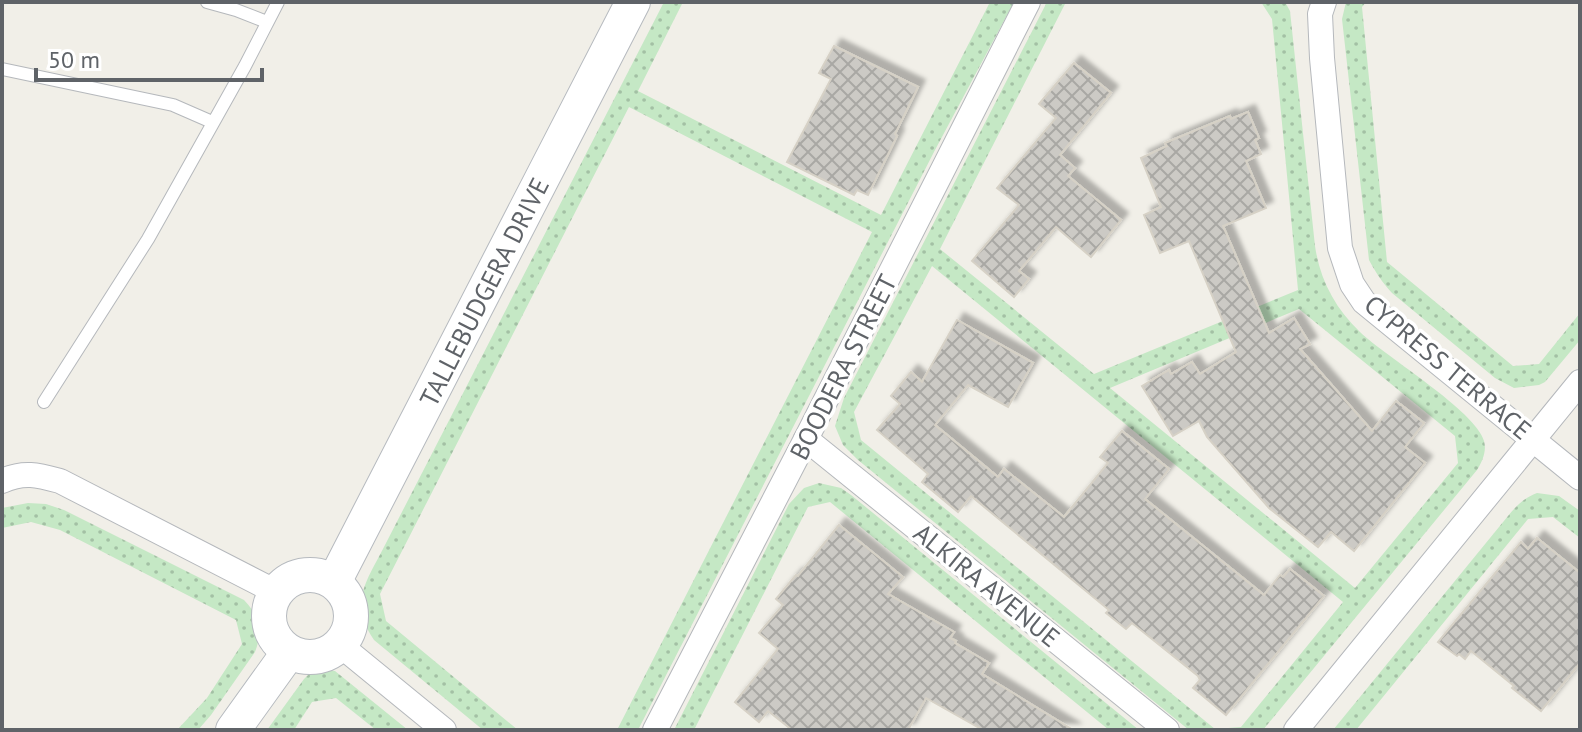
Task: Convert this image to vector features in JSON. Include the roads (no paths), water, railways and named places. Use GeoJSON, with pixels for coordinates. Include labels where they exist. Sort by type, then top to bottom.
{"type":"FeatureCollection","features":[{"type":"Feature","properties":{"kind":"street","name":"TALLEBUDGERA DRIVE"},"geometry":{"type":"LineString","coordinates":[[334,582],[633,2]]}},
{"type":"Feature","properties":{"kind":"street","name":"BOODERA STREET"},"geometry":{"type":"LineString","coordinates":[[655,730],[1028,2]]}},
{"type":"Feature","properties":{"kind":"street","name":"CYPRESS TERRACE"},"geometry":{"type":"LineString","coordinates":[[1324,2],[1320,14],[1328,134],[1340,248],[1352,284],[1364,302],[1580,478]]}},
{"type":"Feature","properties":{"kind":"street"},"geometry":{"type":"LineString","coordinates":[[1296,730],[1580,382]]}},
{"type":"Feature","properties":{"kind":"street","name":"ALKIRA AVENUE"},"geometry":{"type":"LineString","coordinates":[[806,439],[1167,730]]}},
{"type":"Feature","properties":{"kind":"street"},"geometry":{"type":"LineString","coordinates":[[2,481],[34,474],[60,481],[276,592]]}},
{"type":"Feature","properties":{"kind":"street"},"geometry":{"type":"LineString","coordinates":[[309,574],[334,582],[344,592],[352,619],[340,645],[316,657],[302,657],[289,652],[279,643],[269,619],[270,605],[276,592],[285,583],[309,574]]}},
{"type":"Feature","properties":{"kind":"street"},"geometry":{"type":"LineString","coordinates":[[340,645],[444,730]]}},
{"type":"Feature","properties":{"kind":"street"},"geometry":{"type":"LineString","coordinates":[[233,730],[289,652]]}},
{"type":"Feature","properties":{"kind":"lane"},"geometry":{"type":"LineString","coordinates":[[207,2],[267,22]]}},
{"type":"Feature","properties":{"kind":"lane"},"geometry":{"type":"LineString","coordinates":[[44,402],[148,239],[278,2]]}},
{"type":"Feature","properties":{"kind":"lane"},"geometry":{"type":"LineString","coordinates":[[2,69],[173,105],[212,122]]}}]}
